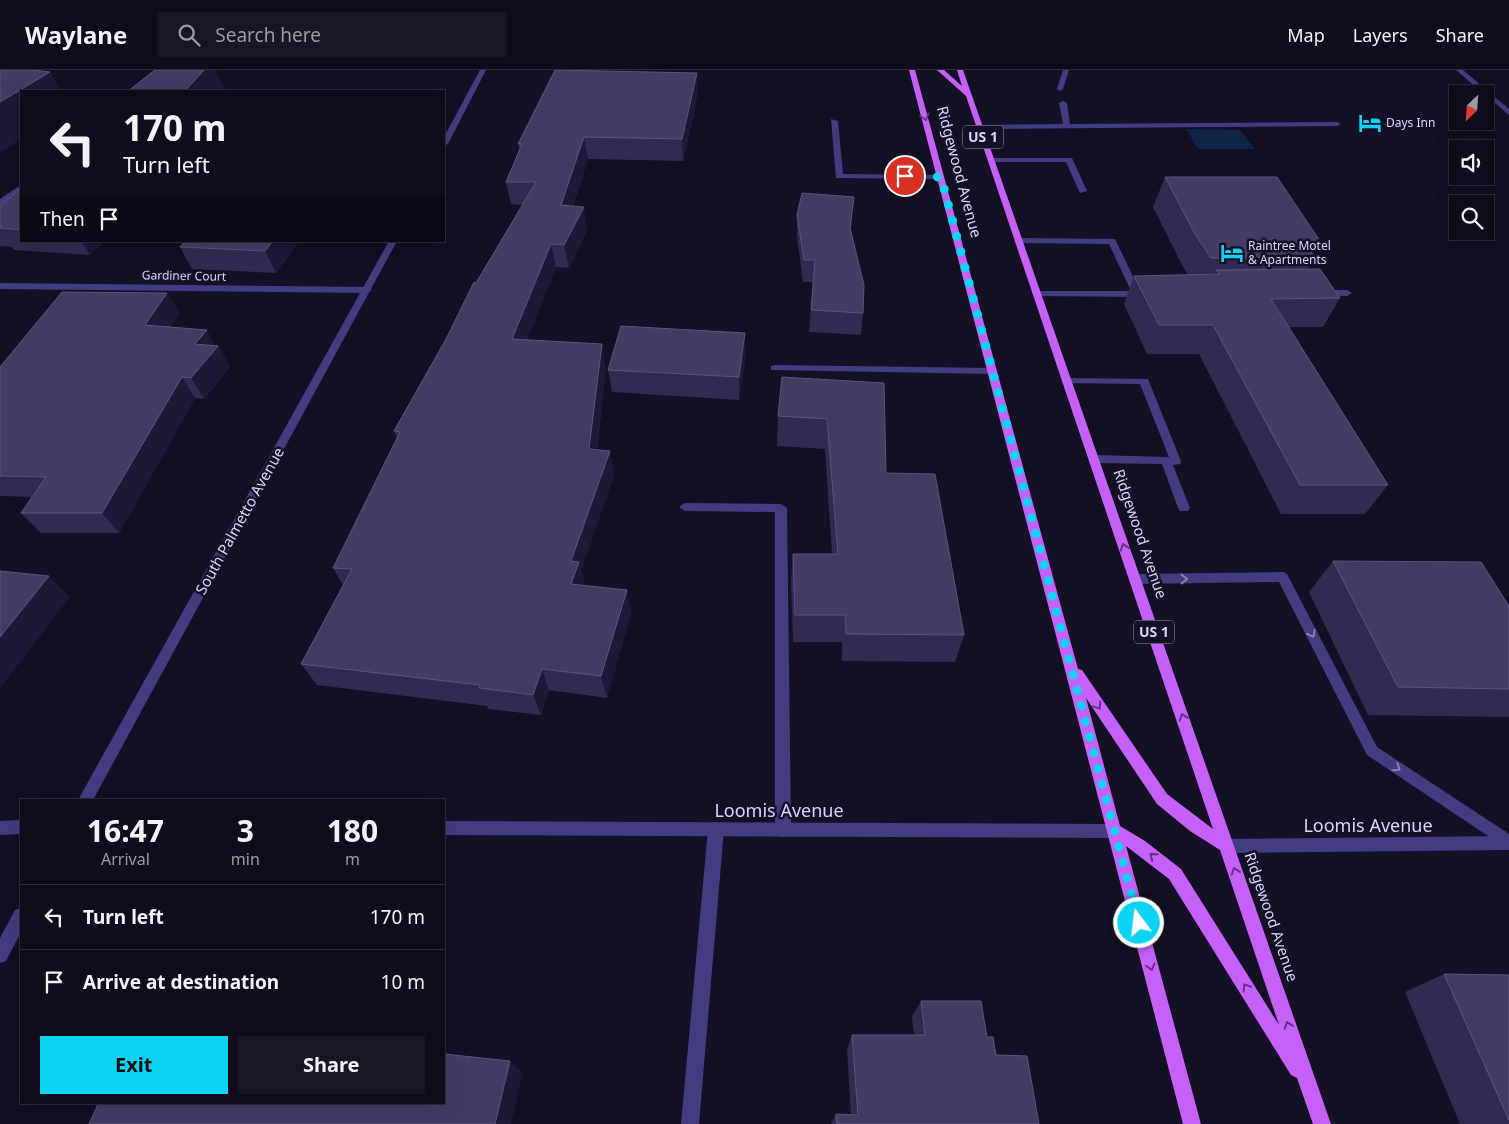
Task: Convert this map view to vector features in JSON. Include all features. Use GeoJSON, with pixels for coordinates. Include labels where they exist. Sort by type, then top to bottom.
{"type":"FeatureCollection","features":[{"type":"Feature","properties":{"kind":"main road","name":"Ridgewood Avenue"},"geometry":{"type":"LineString","coordinates":[[912,70],[1192,1124]]}},
{"type":"Feature","properties":{"kind":"main road"},"geometry":{"type":"LineString","coordinates":[[940,70],[970,97]]}},
{"type":"Feature","properties":{"kind":"main road","name":"Ridgewood Avenue"},"geometry":{"type":"LineString","coordinates":[[960,70],[1322,1124]]}},
{"type":"Feature","properties":{"kind":"main road"},"geometry":{"type":"LineString","coordinates":[[1071,666],[1162,799],[1195,826],[1227,846]]}},
{"type":"Feature","properties":{"kind":"main road"},"geometry":{"type":"LineString","coordinates":[[1115,832],[1140,846],[1174,874],[1310,1088]]}},
{"type":"Feature","properties":{"kind":"street"},"geometry":{"type":"LineString","coordinates":[[445,142],[483,70]]}},
{"type":"Feature","properties":{"kind":"street"},"geometry":{"type":"LineString","coordinates":[[1060,89],[1066,70]]}},
{"type":"Feature","properties":{"kind":"street"},"geometry":{"type":"LineString","coordinates":[[1459,70],[1509,113]]}},
{"type":"Feature","properties":{"kind":"street"},"geometry":{"type":"LineString","coordinates":[[1063,103],[1067,126]]}},
{"type":"Feature","properties":{"kind":"street"},"geometry":{"type":"LineString","coordinates":[[834,121],[839,176],[941,177]]}},
{"type":"Feature","properties":{"kind":"street"},"geometry":{"type":"LineString","coordinates":[[980,127],[1336,124]]}},
{"type":"Feature","properties":{"kind":"street"},"geometry":{"type":"LineString","coordinates":[[991,160],[1069,160],[1083,191]]}},
{"type":"Feature","properties":{"kind":"street"},"geometry":{"type":"LineString","coordinates":[[0,203],[20,190]]}},
{"type":"Feature","properties":{"kind":"street"},"geometry":{"type":"LineString","coordinates":[[1019,241],[1112,241],[1137,294]]}},
{"type":"Feature","properties":{"kind":"street","name":"South Palmetto Avenue"},"geometry":{"type":"LineString","coordinates":[[87,799],[368,290],[392,242]]}},
{"type":"Feature","properties":{"kind":"street","name":"Gardiner Court"},"geometry":{"type":"LineString","coordinates":[[0,286],[368,290]]}},
{"type":"Feature","properties":{"kind":"street"},"geometry":{"type":"LineString","coordinates":[[1309,294],[1347,293]]}},
{"type":"Feature","properties":{"kind":"street"},"geometry":{"type":"LineString","coordinates":[[1037,294],[1156,294]]}},
{"type":"Feature","properties":{"kind":"street"},"geometry":{"type":"LineString","coordinates":[[775,368],[993,371]]}},
{"type":"Feature","properties":{"kind":"street"},"geometry":{"type":"LineString","coordinates":[[1067,381],[1144,381],[1176,460],[1094,459]]}},
{"type":"Feature","properties":{"kind":"street"},"geometry":{"type":"LineString","coordinates":[[1166,460],[1184,508]]}},
{"type":"Feature","properties":{"kind":"street"},"geometry":{"type":"LineString","coordinates":[[685,507],[782,508],[783,830]]}},
{"type":"Feature","properties":{"kind":"street"},"geometry":{"type":"LineString","coordinates":[[1135,579],[1283,577],[1372,752],[1509,843]]}},
{"type":"Feature","properties":{"kind":"street"},"geometry":{"type":"LineString","coordinates":[[0,828],[20,827]]}},
{"type":"Feature","properties":{"kind":"street","name":"Loomis Avenue"},"geometry":{"type":"LineString","coordinates":[[445,828],[1115,832]]}},
{"type":"Feature","properties":{"kind":"street"},"geometry":{"type":"LineString","coordinates":[[690,1124],[716,829]]}},
{"type":"Feature","properties":{"kind":"street","name":"Loomis Avenue"},"geometry":{"type":"LineString","coordinates":[[1227,846],[1509,843]]}},
{"type":"Feature","properties":{"kind":"street"},"geometry":{"type":"LineString","coordinates":[[0,955],[20,918]]}},
{"type":"Feature","properties":{"kind":"water"},"geometry":{"type":"Polygon","coordinates":[[[1186,129],[1240,130],[1255,149],[1198,149],[1186,129]]]}},
{"type":"Feature","properties":{"kind":"building"},"geometry":{"type":"Polygon","coordinates":[[[0,70],[33,70],[50,72],[0,102],[0,70]]]}},
{"type":"Feature","properties":{"kind":"building"},"geometry":{"type":"Polygon","coordinates":[[[155,70],[204,70],[186,90],[129,90],[155,70]]]}},
{"type":"Feature","properties":{"kind":"building"},"geometry":{"type":"Polygon","coordinates":[[[555,70],[697,73],[682,139],[584,137],[561,205],[584,207],[564,245],[551,244],[512,339],[602,344],[589,449],[610,451],[571,561],[579,562],[571,584],[627,590],[601,676],[542,669],[533,695],[479,688],[480,685],[301,664],[352,569],[333,568],[400,432],[394,431],[446,339],[474,282],[476,283],[536,182],[506,182],[522,144],[518,144],[555,70]]]}},
{"type":"Feature","properties":{"kind":"building"},"geometry":{"type":"Polygon","coordinates":[[[1165,177],[1277,177],[1320,241],[1303,241],[1314,257],[1211,258],[1195,234],[1165,177]]]}},
{"type":"Feature","properties":{"kind":"building"},"geometry":{"type":"Polygon","coordinates":[[[20,190],[20,230],[0,228],[2,226],[0,226],[0,206],[20,190]]]}},
{"type":"Feature","properties":{"kind":"building"},"geometry":{"type":"Polygon","coordinates":[[[802,193],[854,197],[850,228],[864,285],[863,313],[811,310],[815,260],[804,260],[797,215],[802,193]]]}},
{"type":"Feature","properties":{"kind":"building"},"geometry":{"type":"Polygon","coordinates":[[[184,242],[272,242],[265,251],[180,247],[184,242]]]}},
{"type":"Feature","properties":{"kind":"building"},"geometry":{"type":"Polygon","coordinates":[[[1320,269],[1340,298],[1271,299],[1388,485],[1300,485],[1213,325],[1159,325],[1134,276],[1220,274],[1216,270],[1320,269]]]}},
{"type":"Feature","properties":{"kind":"building"},"geometry":{"type":"Polygon","coordinates":[[[62,292],[167,293],[145,325],[207,330],[195,344],[218,346],[191,378],[182,377],[102,513],[21,513],[46,477],[0,476],[0,367],[62,292]]]}},
{"type":"Feature","properties":{"kind":"building"},"geometry":{"type":"Polygon","coordinates":[[[621,326],[745,333],[739,377],[608,370],[621,326]]]}},
{"type":"Feature","properties":{"kind":"building"},"geometry":{"type":"Polygon","coordinates":[[[782,377],[884,383],[886,473],[935,474],[964,635],[846,634],[845,615],[795,615],[793,554],[838,554],[827,419],[778,416],[782,377]]]}},
{"type":"Feature","properties":{"kind":"building"},"geometry":{"type":"Polygon","coordinates":[[[1333,561],[1481,562],[1509,606],[1509,689],[1398,687],[1333,561]]]}},
{"type":"Feature","properties":{"kind":"building"},"geometry":{"type":"Polygon","coordinates":[[[0,571],[49,576],[0,637],[0,571]]]}},
{"type":"Feature","properties":{"kind":"building"},"geometry":{"type":"Polygon","coordinates":[[[1444,974],[1509,975],[1509,1120],[1444,974]]]}},
{"type":"Feature","properties":{"kind":"building"},"geometry":{"type":"Polygon","coordinates":[[[921,1001],[981,1001],[987,1037],[993,1037],[996,1055],[1027,1056],[1039,1124],[837,1124],[836,1114],[858,1115],[852,1035],[925,1035],[921,1001]]]}},
{"type":"Feature","properties":{"kind":"building"},"geometry":{"type":"Polygon","coordinates":[[[445,1054],[510,1061],[495,1124],[89,1124],[98,1104],[445,1104],[445,1054]]]}},
{"type":"Feature","properties":{"kind":"place","name":"Days Inn"},"geometry":{"type":"Point","coordinates":[1370,123]}},
{"type":"Feature","properties":{"kind":"place","name":"Raintree Motel & Apartments"},"geometry":{"type":"Point","coordinates":[1232,253]}},
{"type":"Feature","properties":{"kind":"route"},"geometry":{"type":"LineString","coordinates":[[905,176],[941,177],[1139,923]]}}]}
